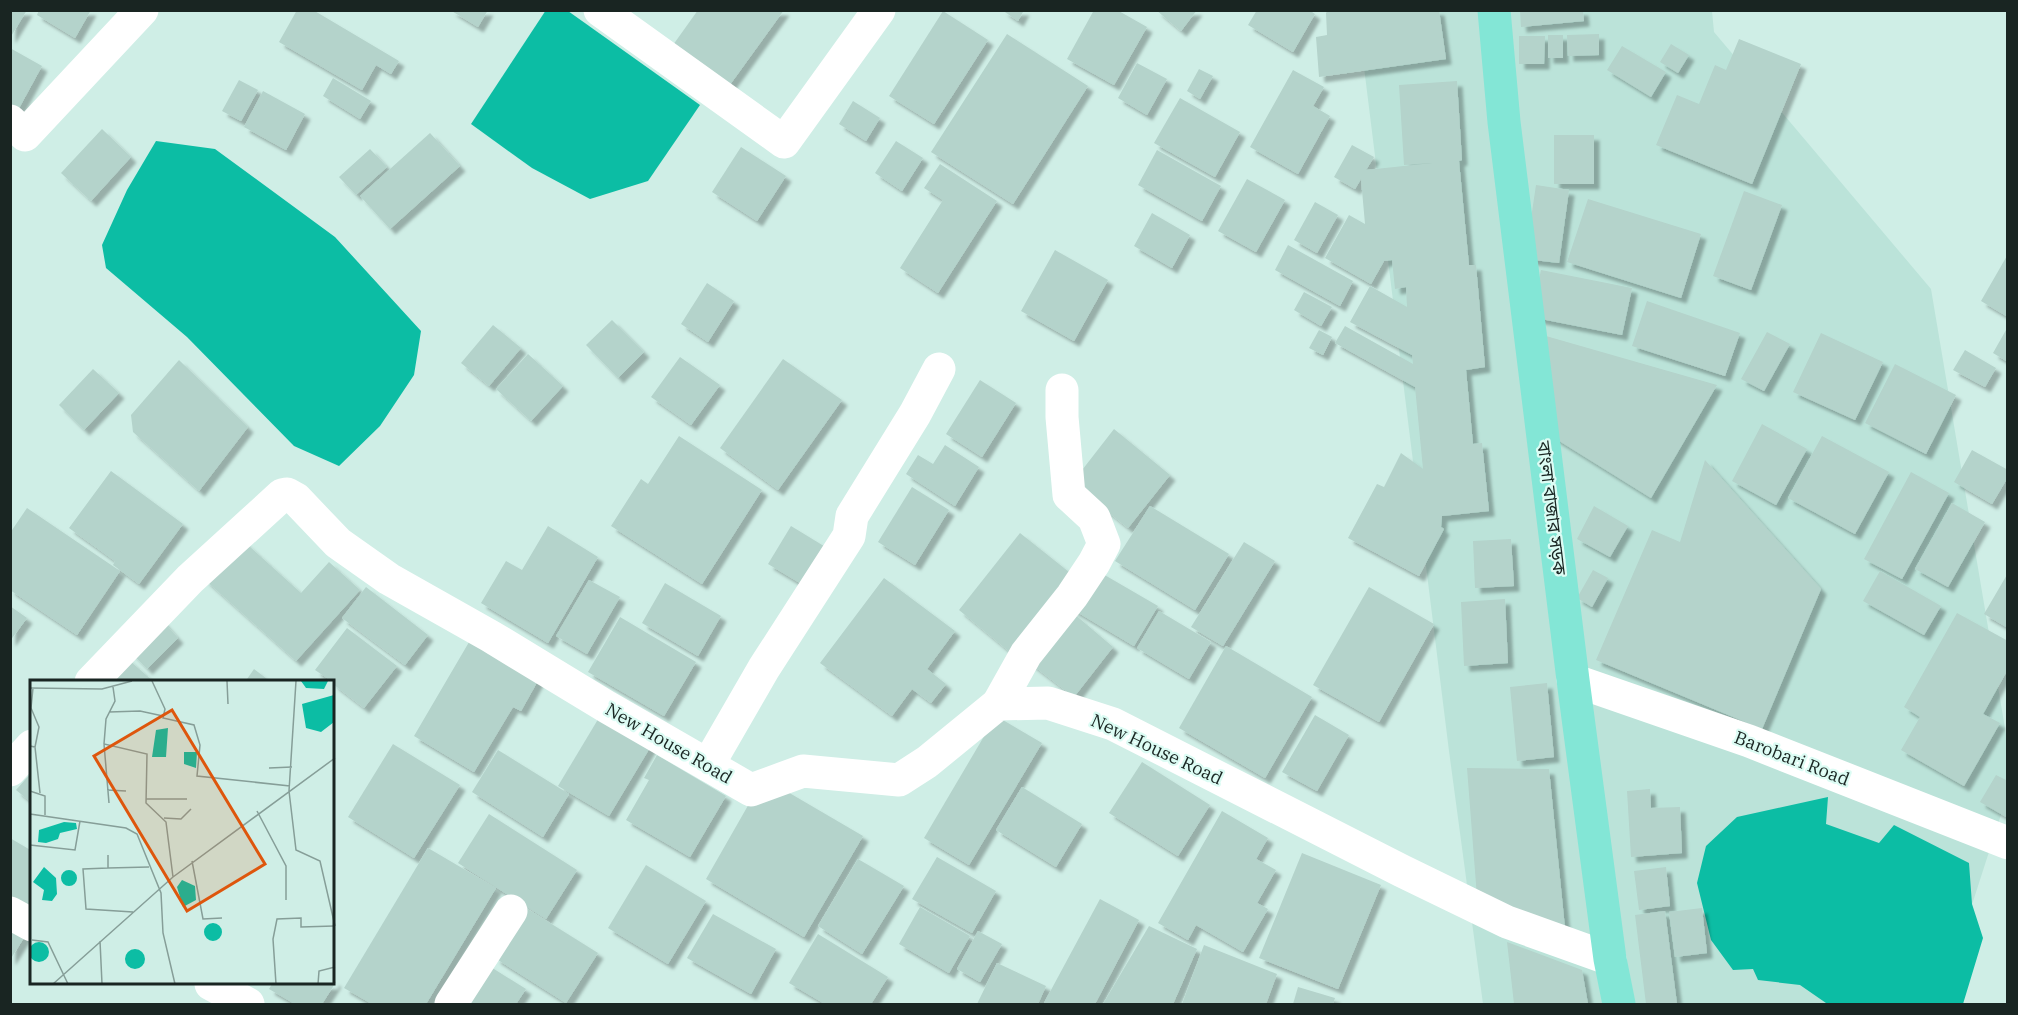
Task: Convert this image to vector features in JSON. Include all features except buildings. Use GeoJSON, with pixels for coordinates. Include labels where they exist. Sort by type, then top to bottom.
{"type":"FeatureCollection","features":[{"type":"Feature","properties":{"kind":"main road","name":"বাংলা বাজার সড়ক"},"geometry":{"type":"LineString","coordinates":[[1494,10],[1505,134],[1573,680],[1610,959],[1619,1005]]}},
{"type":"Feature","properties":{"kind":"street"},"geometry":{"type":"LineString","coordinates":[[10,121],[25,135],[142,10]]}},
{"type":"Feature","properties":{"kind":"street"},"geometry":{"type":"LineString","coordinates":[[600,10],[784,142],[879,10]]}},
{"type":"Feature","properties":{"kind":"street"},"geometry":{"type":"LineString","coordinates":[[708,765],[764,668],[849,536],[852,516],[915,414],[939,369]]}},
{"type":"Feature","properties":{"kind":"street"},"geometry":{"type":"LineString","coordinates":[[998,704],[1026,654],[1072,596],[1104,544],[1094,518],[1069,495],[1062,390]]}},
{"type":"Feature","properties":{"kind":"street","name":"New House Road"},"geometry":{"type":"LineString","coordinates":[[93,680],[190,579],[282,495],[291,495],[338,543],[389,579],[751,790],[803,771],[899,780],[927,762],[998,704],[1048,703],[1113,724],[1391,866],[1507,922],[1610,959]]}},
{"type":"Feature","properties":{"kind":"street","name":"Barobari Road"},"geometry":{"type":"LineString","coordinates":[[1573,680],[1749,741],[2007,843]]}},
{"type":"Feature","properties":{"kind":"street"},"geometry":{"type":"LineString","coordinates":[[10,770],[30,748]]}},
{"type":"Feature","properties":{"kind":"street"},"geometry":{"type":"LineString","coordinates":[[451,1005],[511,911]]}},
{"type":"Feature","properties":{"kind":"street"},"geometry":{"type":"LineString","coordinates":[[10,913],[30,924]]}},
{"type":"Feature","properties":{"kind":"street"},"geometry":{"type":"LineString","coordinates":[[213,985],[248,1005]]}},
{"type":"Feature","properties":{"kind":"shaded area"},"geometry":{"type":"Polygon","coordinates":[[[546,10],[568,11],[700,105],[648,181],[590,199],[532,168],[471,124],[546,10]]]}},
{"type":"Feature","properties":{"kind":"shaded area"},"geometry":{"type":"Polygon","coordinates":[[[1357,11],[1712,11],[1714,32],[1931,289],[2008,746],[2007,796],[1940,1004],[1483,1004],[1449,751],[1357,11]]]}},
{"type":"Feature","properties":{"kind":"shaded area"},"geometry":{"type":"Polygon","coordinates":[[[156,141],[215,149],[335,237],[421,331],[414,375],[380,426],[339,466],[294,446],[187,337],[106,268],[102,245],[127,190],[156,141]]]}},
{"type":"Feature","properties":{"kind":"shaded area"},"geometry":{"type":"Polygon","coordinates":[[[1828,797],[1826,824],[1879,843],[1894,825],[1969,863],[1972,904],[1983,938],[1963,1004],[1826,1003],[1800,985],[1758,980],[1753,969],[1733,970],[1711,940],[1697,883],[1706,846],[1737,817],[1828,797]]]}}]}
